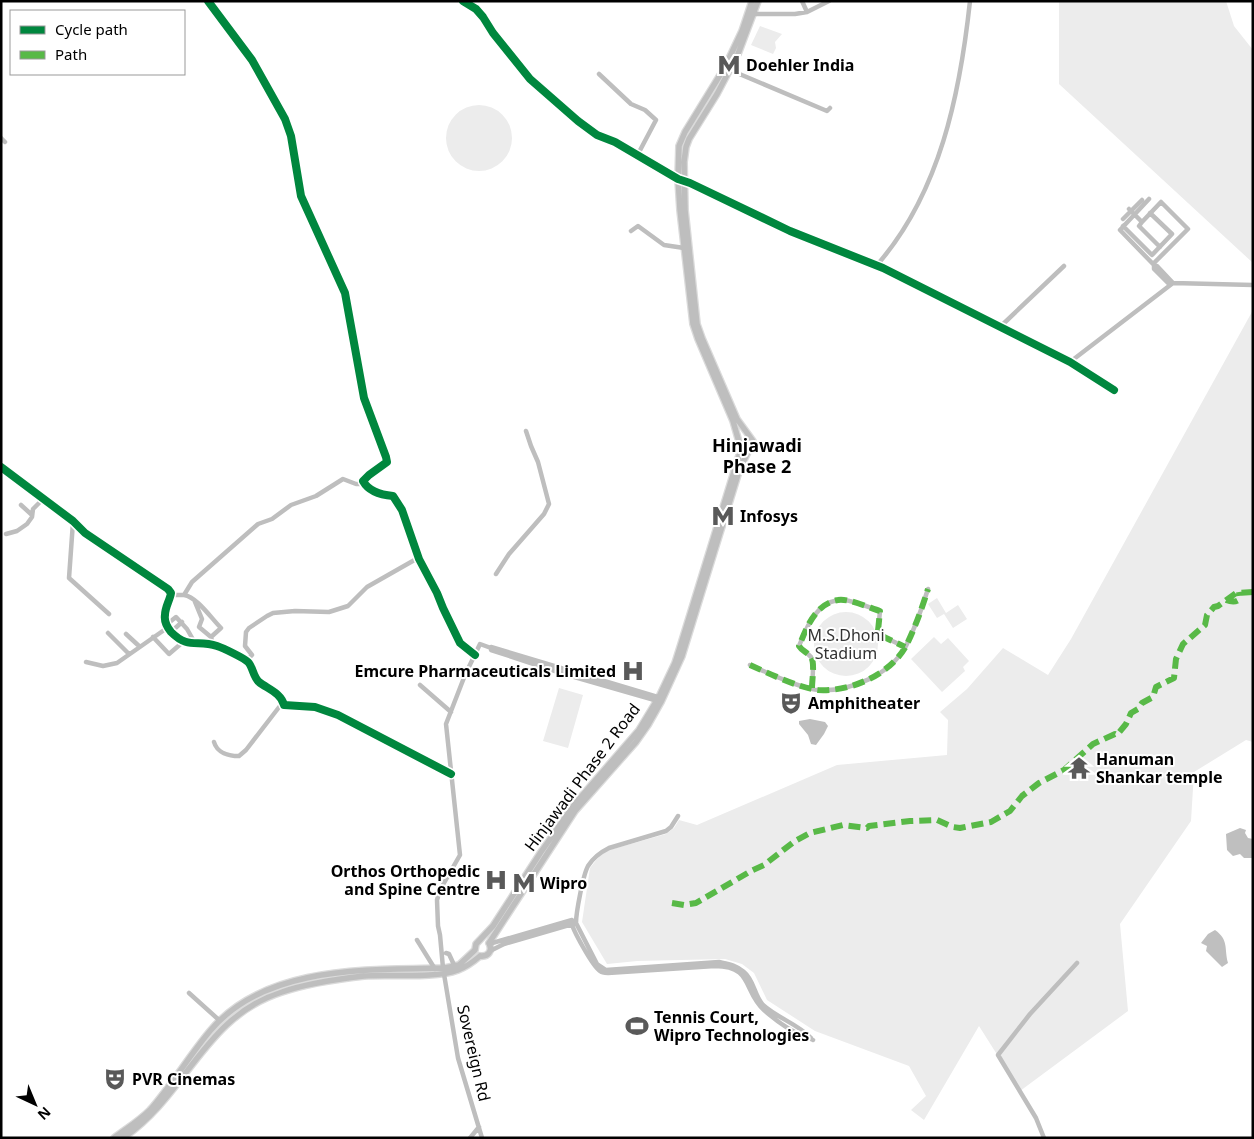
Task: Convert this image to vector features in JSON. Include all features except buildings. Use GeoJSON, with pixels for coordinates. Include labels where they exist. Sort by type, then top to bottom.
{"type":"FeatureCollection","features":[{"type":"Feature","properties":{"kind":"main road"},"geometry":{"type":"LineString","coordinates":[[727,69],[752,1]]}},
{"type":"Feature","properties":{"kind":"main road"},"geometry":{"type":"LineString","coordinates":[[681,180],[684,248],[695,321],[698,340],[733,421],[740,449],[748,452],[754,445],[752,439],[737,420],[695,321],[685,210],[678,154],[682,139],[744,41],[758,1]]}},
{"type":"Feature","properties":{"kind":"main road"},"geometry":{"type":"LineString","coordinates":[[739,442],[743,437],[749,437]]}},
{"type":"Feature","properties":{"kind":"main road","name":"Hinjawadi Phase 2 Road"},"geometry":{"type":"LineString","coordinates":[[718,533],[740,449]]}},
{"type":"Feature","properties":{"kind":"main road","name":"Hinjawadi Phase 2 Road"},"geometry":{"type":"LineString","coordinates":[[489,944],[576,811],[636,742],[648,725],[678,655],[740,468],[748,452]]}},
{"type":"Feature","properties":{"kind":"main road","name":"Hinjawadi Phase 2 Road"},"geometry":{"type":"LineString","coordinates":[[480,940],[493,926],[541,852],[572,809],[632,739],[660,699]]}},
{"type":"Feature","properties":{"kind":"main road"},"geometry":{"type":"LineString","coordinates":[[114,1138],[149,1110],[219,1020],[250,998],[282,984],[354,971],[435,968],[444,971],[464,962],[475,950],[476,944],[480,940],[484,940],[489,944],[490,951],[486,956],[480,956],[464,967],[444,971],[348,978],[293,988],[258,1002],[234,1018],[216,1034],[153,1114],[123,1138]]}},
{"type":"Feature","properties":{"kind":"main road"},"geometry":{"type":"LineString","coordinates":[[475,950],[480,956]]}},
{"type":"Feature","properties":{"kind":"street"},"geometry":{"type":"LineString","coordinates":[[463,1],[483,16],[492,33],[507,52],[544,92],[592,131],[681,180],[790,231],[877,265],[1001,326],[1070,362],[1114,390]]}},
{"type":"Feature","properties":{"kind":"street"},"geometry":{"type":"LineString","coordinates":[[802,1],[807,12]]}},
{"type":"Feature","properties":{"kind":"street"},"geometry":{"type":"LineString","coordinates":[[754,14],[795,14],[807,12],[830,1]]}},
{"type":"Feature","properties":{"kind":"street"},"geometry":{"type":"LineString","coordinates":[[877,265],[919,205],[943,141],[962,65],[970,1]]}},
{"type":"Feature","properties":{"kind":"street"},"geometry":{"type":"LineString","coordinates":[[184,595],[192,582],[258,524],[272,519],[290,505],[316,496],[340,480],[361,484],[368,475],[387,462],[364,398],[346,293],[301,196],[291,136],[285,119],[252,60],[211,3]]}},
{"type":"Feature","properties":{"kind":"street"},"geometry":{"type":"LineString","coordinates":[[727,69],[827,112],[830,108]]}},
{"type":"Feature","properties":{"kind":"street"},"geometry":{"type":"LineString","coordinates":[[599,74],[631,104],[645,110],[656,120],[637,156]]}},
{"type":"Feature","properties":{"kind":"street"},"geometry":{"type":"LineString","coordinates":[[1123,219],[1141,203],[1149,199]]}},
{"type":"Feature","properties":{"kind":"street"},"geometry":{"type":"LineString","coordinates":[[1154,265],[1187,231],[1187,228],[1161,202],[1140,226],[1160,247]]}},
{"type":"Feature","properties":{"kind":"street"},"geometry":{"type":"LineString","coordinates":[[1131,212],[1142,222]]}},
{"type":"Feature","properties":{"kind":"street"},"geometry":{"type":"LineString","coordinates":[[1131,212],[1120,230],[1152,255],[1172,233],[1150,213]]}},
{"type":"Feature","properties":{"kind":"street"},"geometry":{"type":"LineString","coordinates":[[632,231],[638,226],[664,245],[684,248]]}},
{"type":"Feature","properties":{"kind":"street"},"geometry":{"type":"LineString","coordinates":[[1170,237],[1175,243]]}},
{"type":"Feature","properties":{"kind":"street"},"geometry":{"type":"LineString","coordinates":[[1136,242],[1154,265],[1154,269],[1172,284]]}},
{"type":"Feature","properties":{"kind":"street"},"geometry":{"type":"LineString","coordinates":[[1001,326],[1064,266]]}},
{"type":"Feature","properties":{"kind":"street"},"geometry":{"type":"LineString","coordinates":[[1070,362],[1172,284],[1253,285]]}},
{"type":"Feature","properties":{"kind":"street"},"geometry":{"type":"LineString","coordinates":[[496,574],[509,554],[544,514],[549,504],[538,462],[526,431]]}},
{"type":"Feature","properties":{"kind":"street"},"geometry":{"type":"LineString","coordinates":[[1,467],[108,550],[168,589],[171,595],[164,612],[168,628],[182,642],[213,645],[248,662],[258,681],[273,690],[284,702],[284,705],[314,707],[338,715],[451,774]]}},
{"type":"Feature","properties":{"kind":"street"},"geometry":{"type":"LineString","coordinates":[[363,481],[366,486],[381,495],[393,496],[402,510],[418,558],[437,593],[442,608],[460,643],[475,655],[480,644],[491,648],[491,650],[660,699]]}},
{"type":"Feature","properties":{"kind":"street"},"geometry":{"type":"LineString","coordinates":[[6,534],[21,529],[30,520],[33,510],[43,499]]}},
{"type":"Feature","properties":{"kind":"street"},"geometry":{"type":"LineString","coordinates":[[21,505],[32,515]]}},
{"type":"Feature","properties":{"kind":"street"},"geometry":{"type":"LineString","coordinates":[[73,522],[69,578],[109,614]]}},
{"type":"Feature","properties":{"kind":"street"},"geometry":{"type":"LineString","coordinates":[[246,661],[252,655],[245,646],[246,632],[267,616],[273,613],[295,611],[329,612],[348,606],[367,587],[418,558]]}},
{"type":"Feature","properties":{"kind":"street"},"geometry":{"type":"LineString","coordinates":[[750,665],[818,690],[843,688],[863,682],[883,671],[906,647],[928,589]]}},
{"type":"Feature","properties":{"kind":"street"},"geometry":{"type":"LineString","coordinates":[[171,595],[188,595],[204,608],[220,628],[211,637]]}},
{"type":"Feature","properties":{"kind":"street"},"geometry":{"type":"LineString","coordinates":[[812,688],[814,664],[811,656],[799,646],[817,610],[828,604],[840,600],[880,611],[878,631],[884,637],[906,647]]}},
{"type":"Feature","properties":{"kind":"street"},"geometry":{"type":"LineString","coordinates":[[196,602],[202,619],[199,628],[211,637],[213,645]]}},
{"type":"Feature","properties":{"kind":"street"},"geometry":{"type":"LineString","coordinates":[[168,628],[176,616],[196,643]]}},
{"type":"Feature","properties":{"kind":"street"},"geometry":{"type":"LineString","coordinates":[[86,662],[103,666],[116,663],[153,637],[182,622]]}},
{"type":"Feature","properties":{"kind":"street"},"geometry":{"type":"LineString","coordinates":[[108,633],[129,654]]}},
{"type":"Feature","properties":{"kind":"street"},"geometry":{"type":"LineString","coordinates":[[126,634],[139,646]]}},
{"type":"Feature","properties":{"kind":"street"},"geometry":{"type":"LineString","coordinates":[[153,637],[169,654],[182,642]]}},
{"type":"Feature","properties":{"kind":"street","name":"Sovereign Rd"},"geometry":{"type":"LineString","coordinates":[[475,655],[446,724],[460,855],[440,890],[437,900],[438,926],[458,1058],[482,1138]]}},
{"type":"Feature","properties":{"kind":"street"},"geometry":{"type":"LineString","coordinates":[[420,685],[451,712]]}},
{"type":"Feature","properties":{"kind":"street"},"geometry":{"type":"LineString","coordinates":[[214,742],[216,748],[224,754],[239,756],[246,750],[284,702]]}},
{"type":"Feature","properties":{"kind":"street"},"geometry":{"type":"LineString","coordinates":[[678,816],[666,831],[609,848],[592,861],[586,873],[573,922],[583,939],[600,967],[609,970],[719,962],[736,967],[745,973],[761,1002],[788,1025],[807,1033],[812,1039]]}},
{"type":"Feature","properties":{"kind":"street"},"geometry":{"type":"LineString","coordinates":[[489,944],[573,922]]}},
{"type":"Feature","properties":{"kind":"street"},"geometry":{"type":"LineString","coordinates":[[490,951],[504,944],[573,922]]}},
{"type":"Feature","properties":{"kind":"street"},"geometry":{"type":"LineString","coordinates":[[498,929],[501,937],[505,940]]}},
{"type":"Feature","properties":{"kind":"street"},"geometry":{"type":"LineString","coordinates":[[418,940],[435,968]]}},
{"type":"Feature","properties":{"kind":"street"},"geometry":{"type":"LineString","coordinates":[[446,953],[449,954],[455,966]]}},
{"type":"Feature","properties":{"kind":"street"},"geometry":{"type":"LineString","coordinates":[[1044,1138],[1036,1118],[998,1055],[1030,1014],[1077,963]]}},
{"type":"Feature","properties":{"kind":"street"},"geometry":{"type":"LineString","coordinates":[[189,993],[219,1020]]}},
{"type":"Feature","properties":{"kind":"street"},"geometry":{"type":"LineString","coordinates":[[470,1138],[479,1127]]}},
{"type":"Feature","properties":{"kind":"street"},"geometry":{"type":"LineString","coordinates":[[1039,1138],[1042,1132]]}},
{"type":"Feature","properties":{"kind":"green space"},"geometry":{"type":"Polygon","coordinates":[[[1059,1],[1226,1],[1234,26],[1253,50],[1253,263],[1059,84],[1059,1]]]}},
{"type":"Feature","properties":{"kind":"green space"},"geometry":{"type":"Polygon","coordinates":[[[760,26],[782,34],[775,42],[776,48],[773,54],[751,45],[760,26]]]}},
{"type":"Feature","properties":{"kind":"green space"},"geometry":{"type":"Polygon","coordinates":[[[479,105],[491,108],[502,115],[509,126],[512,138],[509,150],[502,161],[491,168],[479,171],[467,168],[456,161],[449,150],[446,138],[449,126],[456,115],[467,108],[479,105]]]}},
{"type":"Feature","properties":{"kind":"green space"},"geometry":{"type":"Polygon","coordinates":[[[1253,310],[1253,742],[1246,740],[1194,772],[1191,821],[1120,924],[1128,1011],[1020,1091],[979,1026],[924,1120],[911,1110],[926,1096],[909,1066],[815,1031],[767,1000],[754,973],[742,964],[725,959],[637,961],[607,964],[582,922],[590,868],[606,851],[666,834],[674,828],[679,820],[697,825],[837,765],[947,755],[948,720],[940,712],[967,689],[1003,648],[1048,675],[1071,639],[1253,310]]]}},
{"type":"Feature","properties":{"kind":"green space"},"geometry":{"type":"Polygon","coordinates":[[[937,598],[946,613],[958,605],[967,619],[953,628],[944,614],[937,618],[928,604],[937,598]]]}},
{"type":"Feature","properties":{"kind":"green space","name":"M.S.Dhoni Stadium"},"geometry":{"type":"Polygon","coordinates":[[[846,612],[864,618],[872,626],[878,644],[872,662],[864,670],[846,676],[828,670],[820,662],[814,644],[820,626],[828,618],[846,612]]]}},
{"type":"Feature","properties":{"kind":"green space"},"geometry":{"type":"Polygon","coordinates":[[[934,637],[941,644],[948,638],[969,661],[963,667],[965,671],[942,692],[911,659],[934,637]]]}},
{"type":"Feature","properties":{"kind":"green space"},"geometry":{"type":"Polygon","coordinates":[[[559,688],[583,695],[568,748],[543,741],[559,688]]]}},
{"type":"Feature","properties":{"kind":"shaded area"},"geometry":{"type":"Polygon","coordinates":[[[810,719],[825,722],[828,726],[816,745],[811,744],[808,735],[799,724],[799,721],[810,719]]]}},
{"type":"Feature","properties":{"kind":"shaded area"},"geometry":{"type":"Polygon","coordinates":[[[1240,828],[1246,830],[1245,833],[1248,838],[1253,839],[1253,858],[1244,858],[1240,854],[1233,856],[1227,850],[1226,834],[1240,828]]]}},
{"type":"Feature","properties":{"kind":"shaded area"},"geometry":{"type":"Polygon","coordinates":[[[1215,930],[1222,937],[1225,945],[1228,963],[1222,967],[1206,951],[1207,946],[1201,943],[1208,934],[1215,930]]]}},
{"type":"Feature","properties":{"kind":"marked path"},"geometry":{"type":"LineString","coordinates":[[750,665],[810,689],[830,690],[843,688],[868,680],[890,665],[906,646],[928,589]]}},
{"type":"Feature","properties":{"kind":"marked path"},"geometry":{"type":"LineString","coordinates":[[1226,600],[1233,602],[1240,599],[1239,592]]}},
{"type":"Feature","properties":{"kind":"marked path"},"geometry":{"type":"LineString","coordinates":[[672,903],[684,905],[696,903],[764,865],[795,841],[810,833],[843,825],[867,828],[869,826],[910,821],[937,820],[960,828],[991,822],[1010,811],[1022,796],[1039,783],[1064,770],[1093,744],[1115,734],[1117,735],[1126,724],[1131,713],[1138,709],[1142,703],[1153,697],[1156,687],[1174,678],[1176,659],[1183,644],[1205,625],[1207,615],[1214,607],[1236,593],[1253,592]]}},
{"type":"Feature","properties":{"kind":"marked path"},"geometry":{"type":"LineString","coordinates":[[812,688],[812,659],[799,646],[813,617],[823,606],[830,602],[847,600],[880,611],[878,631],[884,637],[905,647]]}},
{"type":"Feature","properties":{"kind":"cycle path"},"geometry":{"type":"LineString","coordinates":[[208,1],[252,60],[285,119],[291,136],[301,196],[345,293],[364,398],[387,462],[363,481],[376,492],[393,496],[402,510],[419,559],[460,643],[475,655]]}},
{"type":"Feature","properties":{"kind":"cycle path"},"geometry":{"type":"LineString","coordinates":[[463,1],[476,9],[483,17],[493,33],[530,79],[597,135],[615,142],[678,179],[790,231],[883,268],[1070,362],[1114,390]]}},
{"type":"Feature","properties":{"kind":"cycle path"},"geometry":{"type":"LineString","coordinates":[[1,467],[73,521],[85,533],[168,589],[171,593],[165,619],[171,632],[177,637],[183,641],[217,646],[246,660],[250,664],[257,680],[277,694],[284,705],[315,707],[338,715],[451,774]]}},
{"type":"Feature","properties":{"kind":"place","name":"Doehler India"},"geometry":{"type":"Point","coordinates":[729,65]}},
{"type":"Feature","properties":{"kind":"place","name":"Infosys"},"geometry":{"type":"Point","coordinates":[723,516]}},
{"type":"Feature","properties":{"kind":"place","name":"Emcure Pharmaceuticals Limited"},"geometry":{"type":"Point","coordinates":[633,671]}},
{"type":"Feature","properties":{"kind":"place","name":"Amphitheater"},"geometry":{"type":"Point","coordinates":[791,703]}},
{"type":"Feature","properties":{"kind":"place","name":"Hanuman Shankar temple"},"geometry":{"type":"Point","coordinates":[1079,768]}},
{"type":"Feature","properties":{"kind":"place","name":"Orthos Orthopedic and Spine Centre"},"geometry":{"type":"Point","coordinates":[496,880]}},
{"type":"Feature","properties":{"kind":"place","name":"Wipro"},"geometry":{"type":"Point","coordinates":[524,883]}},
{"type":"Feature","properties":{"kind":"place","name":"Tennis Court, Wipro Technologies"},"geometry":{"type":"Point","coordinates":[637,1026]}},
{"type":"Feature","properties":{"kind":"place","name":"PVR Cinemas"},"geometry":{"type":"Point","coordinates":[115,1079]}},
{"type":"Feature","properties":{"kind":"district","name":"Hinjawadi Phase 2"},"geometry":{"type":"Point","coordinates":[757,456]}}]}
